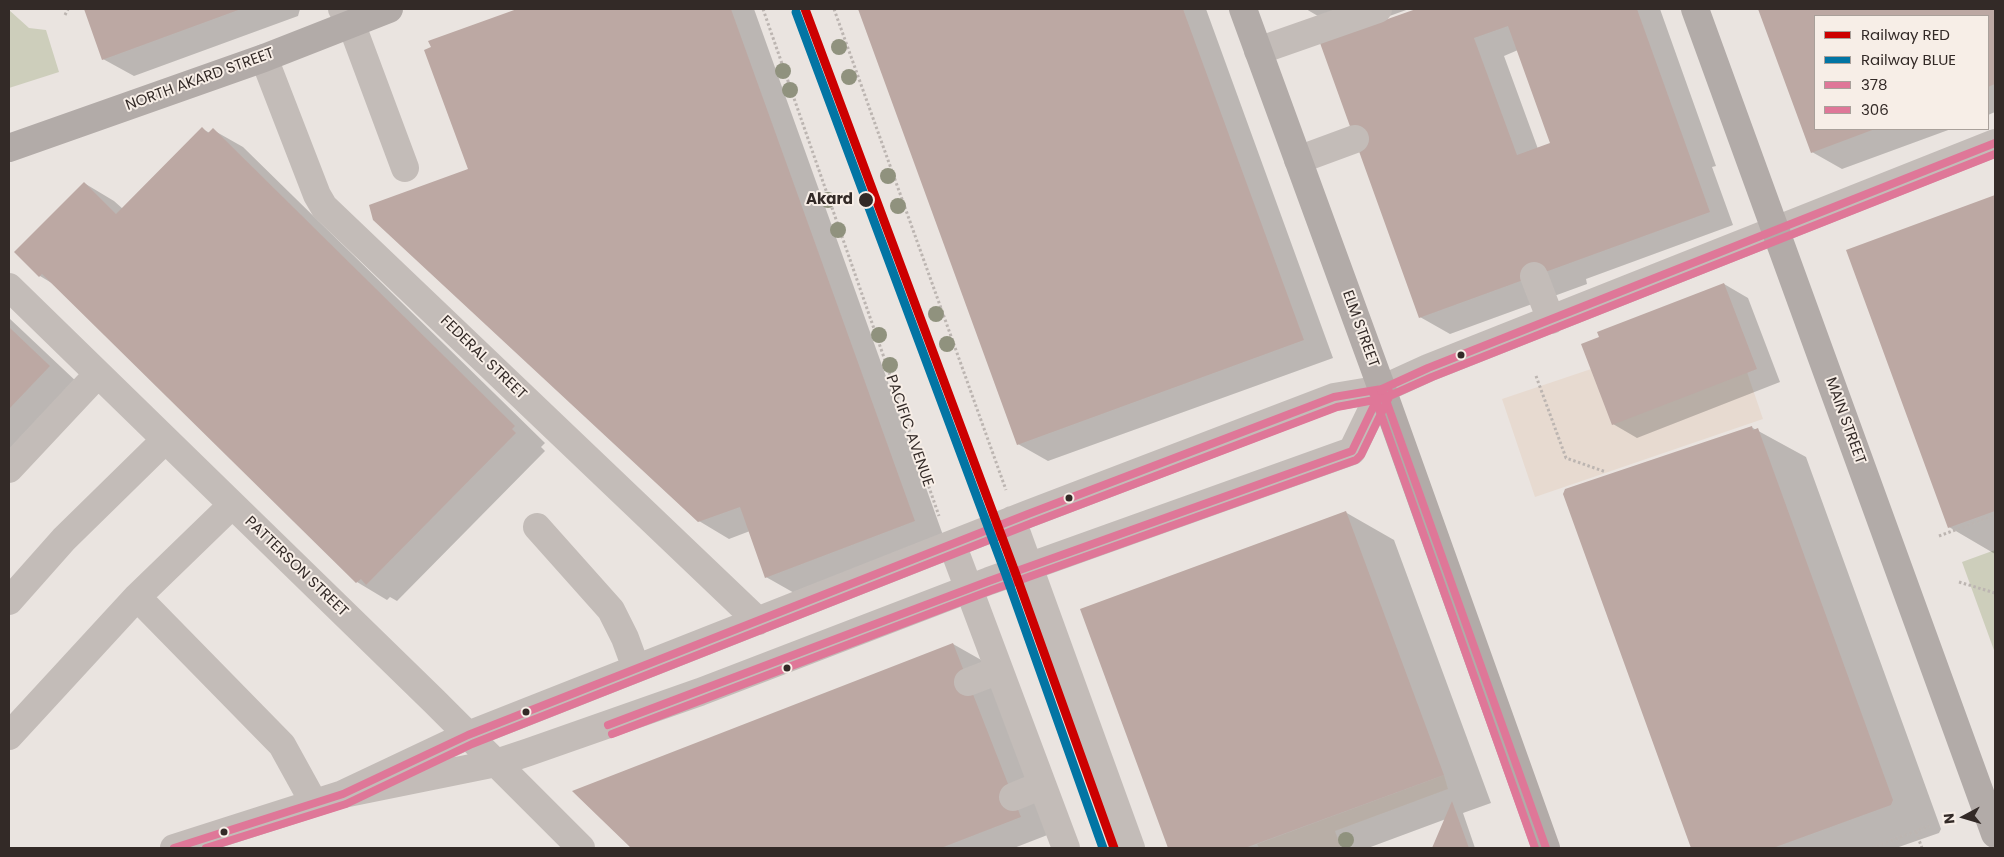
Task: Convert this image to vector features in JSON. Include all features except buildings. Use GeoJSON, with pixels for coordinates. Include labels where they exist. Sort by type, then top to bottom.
{"type":"FeatureCollection","features":[{"type":"Feature","properties":{"kind":"main road","name":"NORTH AKARD STREET"},"geometry":{"type":"LineString","coordinates":[[9,148],[264,58],[346,16],[389,9]]}},
{"type":"Feature","properties":{"kind":"main road","name":"ELM STREET"},"geometry":{"type":"LineString","coordinates":[[1243,9],[1382,389],[1546,848]]}},
{"type":"Feature","properties":{"kind":"main road","name":"MAIN STREET"},"geometry":{"type":"LineString","coordinates":[[1695,9],[1995,834]]}},
{"type":"Feature","properties":{"kind":"street"},"geometry":{"type":"LineString","coordinates":[[1258,51],[1378,9]]}},
{"type":"Feature","properties":{"kind":"street"},"geometry":{"type":"LineString","coordinates":[[346,16],[405,168]]}},
{"type":"Feature","properties":{"kind":"street","name":"FEDERAL STREET"},"geometry":{"type":"LineString","coordinates":[[264,58],[317,195],[324,207],[758,621]]}},
{"type":"Feature","properties":{"kind":"street"},"geometry":{"type":"LineString","coordinates":[[1298,160],[1355,140]]}},
{"type":"Feature","properties":{"kind":"street"},"geometry":{"type":"LineString","coordinates":[[343,794],[468,735],[636,668],[1012,520],[1334,397],[1382,389],[1428,368],[1995,143]]}},
{"type":"Feature","properties":{"kind":"street"},"geometry":{"type":"LineString","coordinates":[[1534,276],[1551,320]]}},
{"type":"Feature","properties":{"kind":"street","name":"PATTERSON STREET"},"geometry":{"type":"LineString","coordinates":[[9,287],[468,735],[581,848]]}},
{"type":"Feature","properties":{"kind":"street"},"geometry":{"type":"LineString","coordinates":[[9,469],[98,374]]}},
{"type":"Feature","properties":{"kind":"street"},"geometry":{"type":"LineString","coordinates":[[174,848],[343,794],[496,763],[700,692],[1028,567],[1352,451],[1382,389]]}},
{"type":"Feature","properties":{"kind":"street"},"geometry":{"type":"LineString","coordinates":[[9,601],[64,539],[165,440]]}},
{"type":"Feature","properties":{"kind":"street"},"geometry":{"type":"LineString","coordinates":[[9,736],[137,598],[232,505]]}},
{"type":"Feature","properties":{"kind":"street"},"geometry":{"type":"LineString","coordinates":[[1012,520],[1131,848]]}},
{"type":"Feature","properties":{"kind":"street"},"geometry":{"type":"LineString","coordinates":[[537,527],[611,610],[625,638],[636,668]]}},
{"type":"Feature","properties":{"kind":"street"},"geometry":{"type":"LineString","coordinates":[[952,544],[1066,848]]}},
{"type":"Feature","properties":{"kind":"street"},"geometry":{"type":"LineString","coordinates":[[137,598],[282,745],[314,803]]}},
{"type":"Feature","properties":{"kind":"street"},"geometry":{"type":"LineString","coordinates":[[968,682],[999,670]]}},
{"type":"Feature","properties":{"kind":"street"},"geometry":{"type":"LineString","coordinates":[[1013,797],[1042,785]]}},
{"type":"Feature","properties":{"kind":"path"},"geometry":{"type":"LineString","coordinates":[[65,15],[68,9]]}},
{"type":"Feature","properties":{"kind":"path","name":"PACIFIC AVENUE"},"geometry":{"type":"LineString","coordinates":[[763,9],[922,468],[952,544]]}},
{"type":"Feature","properties":{"kind":"path"},"geometry":{"type":"LineString","coordinates":[[834,9],[1010,499],[1012,520]]}},
{"type":"Feature","properties":{"kind":"path"},"geometry":{"type":"LineString","coordinates":[[1536,376],[1566,458],[1606,472]]}},
{"type":"Feature","properties":{"kind":"path"},"geometry":{"type":"LineString","coordinates":[[1939,536],[1995,515]]}},
{"type":"Feature","properties":{"kind":"path"},"geometry":{"type":"LineString","coordinates":[[1959,582],[1995,593]]}},
{"type":"Feature","properties":{"kind":"path"},"geometry":{"type":"LineString","coordinates":[[1872,848],[1929,826]]}},
{"type":"Feature","properties":{"kind":"path"},"geometry":{"type":"LineString","coordinates":[[1916,832],[1922,848]]}},
{"type":"Feature","properties":{"kind":"green space"},"geometry":{"type":"Polygon","coordinates":[[[9,10],[29,28],[46,30],[59,72],[9,88],[9,10]]]}},
{"type":"Feature","properties":{"kind":"green space"},"geometry":{"type":"Polygon","coordinates":[[[1995,550],[1995,653],[1962,562],[1995,550]]]}},
{"type":"Feature","properties":{"kind":"shaded area"},"geometry":{"type":"Polygon","coordinates":[[[1603,365],[1747,372],[1763,419],[1535,497],[1502,399],[1603,365]]]}},
{"type":"Feature","properties":{"kind":"shaded area"},"geometry":{"type":"Polygon","coordinates":[[[1444,775],[1448,789],[1335,831],[1341,848],[1259,848],[1257,844],[1444,775]]]}},
{"type":"Feature","properties":{"kind":"rail line","name":"RED"},"geometry":{"type":"LineString","coordinates":[[805,9],[1015,572],[1114,848]]}},
{"type":"Feature","properties":{"kind":"rail line","name":"BLUE"},"geometry":{"type":"LineString","coordinates":[[796,12],[1006,575],[1103,848]]}},
{"type":"Feature","properties":{"kind":"transit line","name":"378"},"geometry":{"type":"LineString","coordinates":[[174,848],[343,794],[468,735],[1028,514],[1334,397],[1382,389],[1428,368],[1995,143]]}},
{"type":"Feature","properties":{"kind":"transit line","name":"306"},"geometry":{"type":"LineString","coordinates":[[206,848],[346,804],[472,744],[1032,523],[1337,407],[1385,398],[1432,377],[1995,154]]}},
{"type":"Feature","properties":{"kind":"transit line","name":"378"},"geometry":{"type":"LineString","coordinates":[[1382,389],[1546,848]]}},
{"type":"Feature","properties":{"kind":"transit line","name":"378"},"geometry":{"type":"LineString","coordinates":[[608,725],[989,581],[1352,451],[1382,389]]}},
{"type":"Feature","properties":{"kind":"transit line","name":"306"},"geometry":{"type":"LineString","coordinates":[[1373,392],[1535,848]]}},
{"type":"Feature","properties":{"kind":"transit line","name":"306"},"geometry":{"type":"LineString","coordinates":[[612,734],[992,590],[1356,460],[1361,455],[1391,393]]}},
{"type":"Feature","properties":{"kind":"place","name":"Akard"},"geometry":{"type":"Point","coordinates":[866,200]}}]}
